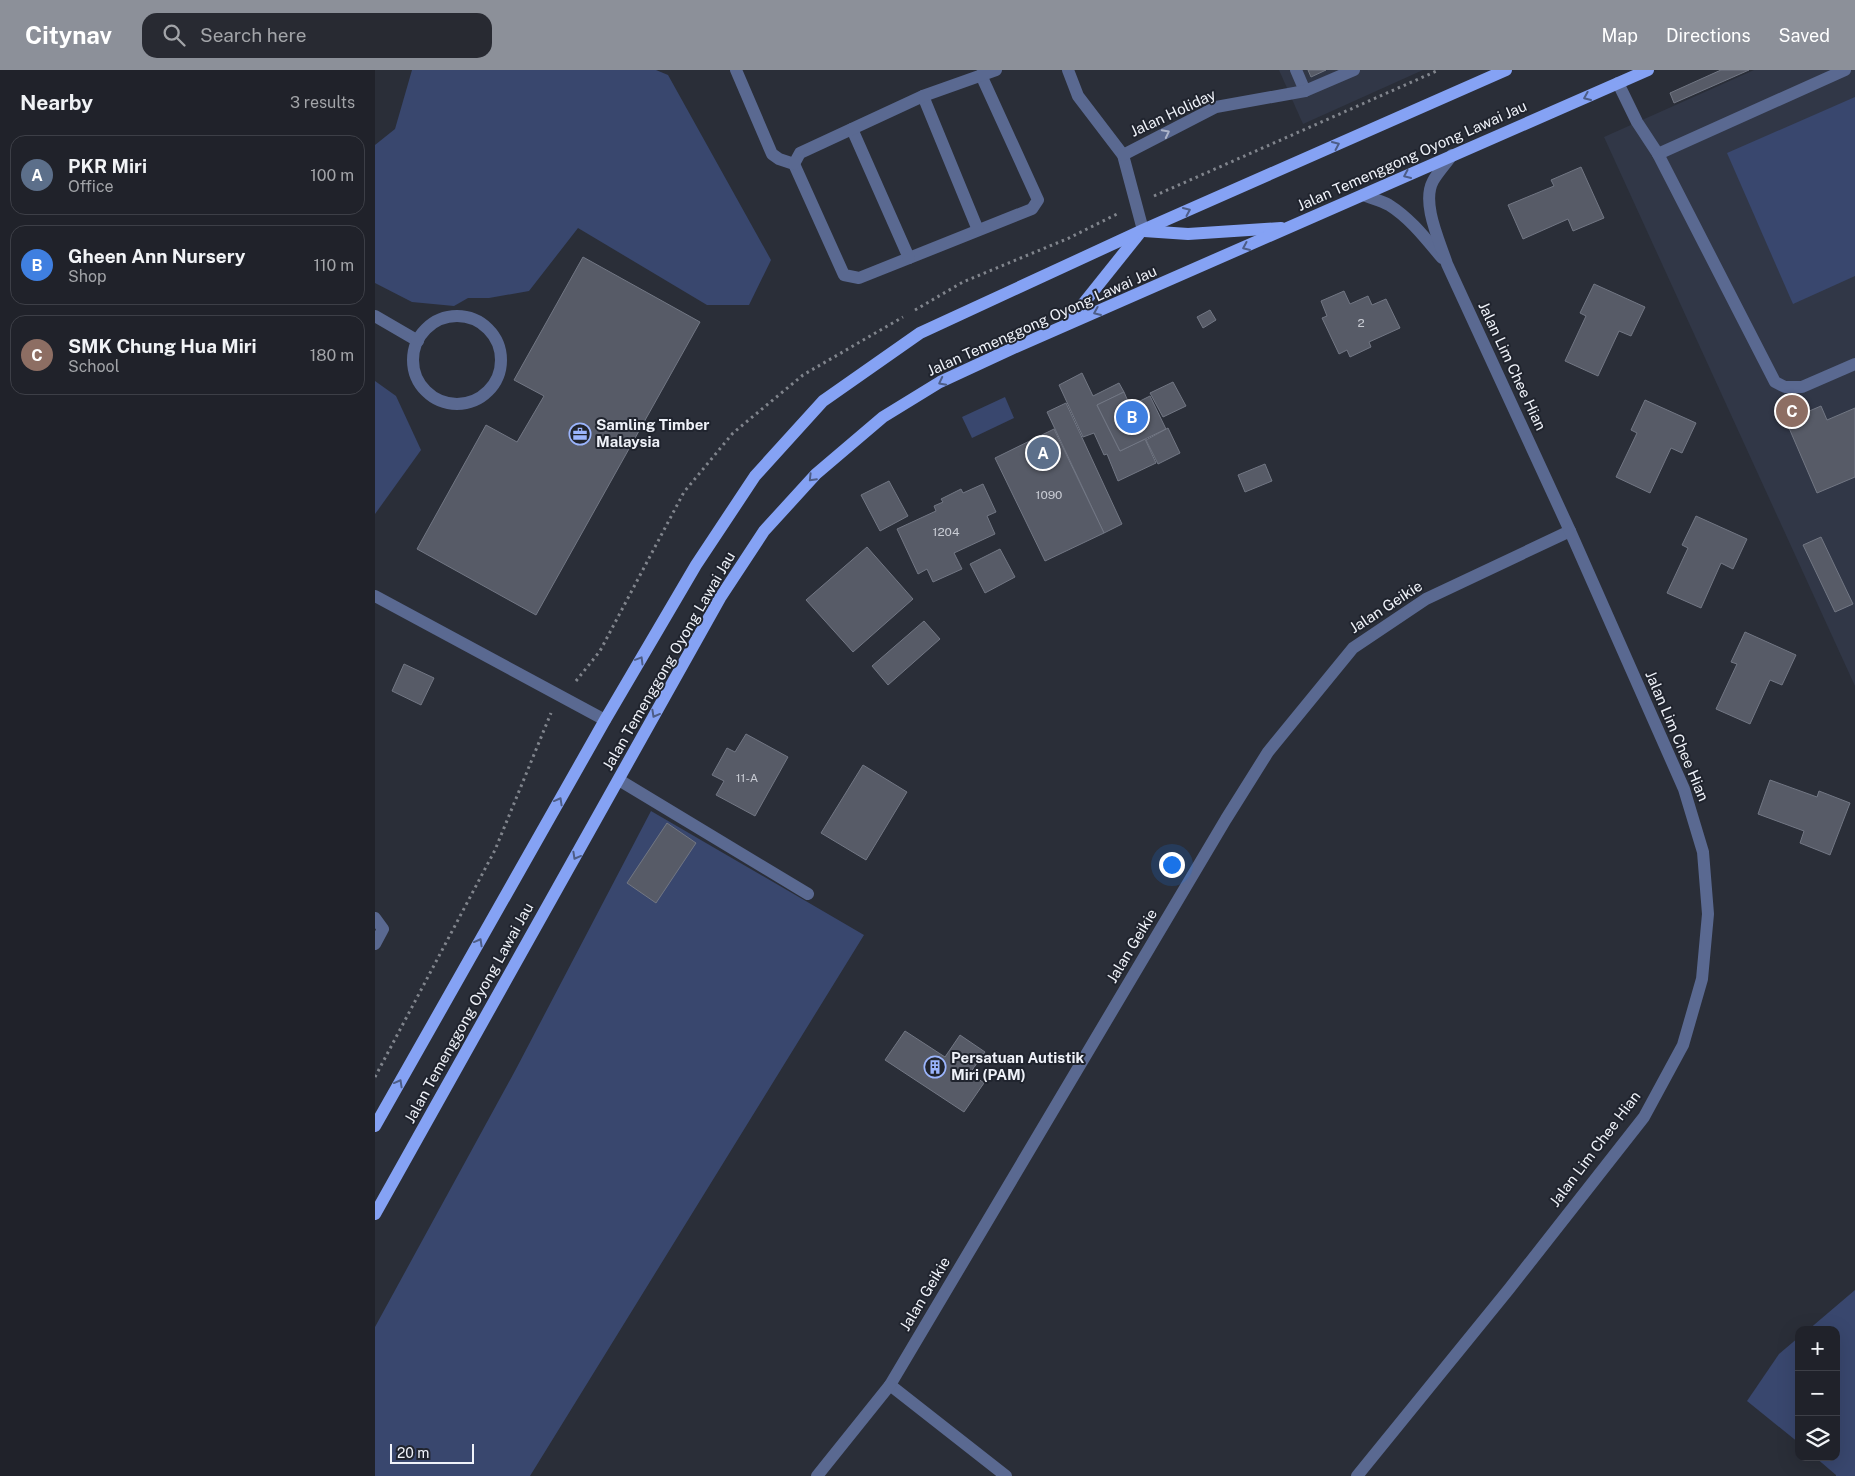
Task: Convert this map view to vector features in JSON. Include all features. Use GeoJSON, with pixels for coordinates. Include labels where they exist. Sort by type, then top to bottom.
{"type":"FeatureCollection","features":[{"type":"Feature","properties":{"kind":"main road","name":"Jalan Temenggong Oyong Lawai Jau"},"geometry":{"type":"LineString","coordinates":[[375,1126],[605,720],[696,565],[755,476],[823,401],[920,333],[1143,230],[1506,70]]}},
{"type":"Feature","properties":{"kind":"main road","name":"Jalan Temenggong Oyong Lawai Jau"},"geometry":{"type":"LineString","coordinates":[[375,1214],[720,598],[764,531],[816,474],[883,418],[940,382],[1647,70]]}},
{"type":"Feature","properties":{"kind":"main road"},"geometry":{"type":"LineString","coordinates":[[1066,325],[1143,230],[1188,234],[1291,228]]}},
{"type":"Feature","properties":{"kind":"street"},"geometry":{"type":"LineString","coordinates":[[737,70],[772,154],[794,164],[844,275],[859,278],[1033,209],[1037,200],[981,75]]}},
{"type":"Feature","properties":{"kind":"street"},"geometry":{"type":"LineString","coordinates":[[794,164],[800,152],[923,96],[996,70]]}},
{"type":"Feature","properties":{"kind":"street"},"geometry":{"type":"LineString","coordinates":[[1068,70],[1078,96],[1123,155],[1143,230]]}},
{"type":"Feature","properties":{"kind":"street"},"geometry":{"type":"LineString","coordinates":[[1296,70],[1305,91]]}},
{"type":"Feature","properties":{"kind":"street","name":"Jalan Holiday"},"geometry":{"type":"LineString","coordinates":[[1123,155],[1216,107],[1305,91],[1353,70]]}},
{"type":"Feature","properties":{"kind":"street"},"geometry":{"type":"LineString","coordinates":[[1658,154],[1845,70]]}},
{"type":"Feature","properties":{"kind":"street"},"geometry":{"type":"LineString","coordinates":[[1618,83],[1637,122],[1658,154],[1775,382],[1785,387],[1802,387],[1855,364]]}},
{"type":"Feature","properties":{"kind":"street"},"geometry":{"type":"LineString","coordinates":[[923,96],[978,230]]}},
{"type":"Feature","properties":{"kind":"street"},"geometry":{"type":"LineString","coordinates":[[852,129],[909,258]]}},
{"type":"Feature","properties":{"kind":"street","name":"Jalan Lim Chee Hian"},"geometry":{"type":"LineString","coordinates":[[1357,1476],[1509,1289],[1644,1117],[1683,1045],[1703,979],[1708,914],[1703,852],[1685,789],[1570,531],[1447,264],[1432,219],[1429,199],[1433,182],[1452,155]]}},
{"type":"Feature","properties":{"kind":"street","name":"Jalan Lim Chee Hian"},"geometry":{"type":"LineString","coordinates":[[1363,195],[1388,204],[1406,217],[1418,228],[1447,264]]}},
{"type":"Feature","properties":{"kind":"street"},"geometry":{"type":"LineString","coordinates":[[375,316],[418,340]]}},
{"type":"Feature","properties":{"kind":"street"},"geometry":{"type":"LineString","coordinates":[[461,316],[476,321],[488,330],[497,341],[501,356],[500,371],[494,385],[483,396],[470,403],[442,402],[430,395],[420,385],[414,372],[413,358],[418,340],[433,324],[446,318],[461,316]]}},
{"type":"Feature","properties":{"kind":"street","name":"Jalan Geikie"},"geometry":{"type":"LineString","coordinates":[[817,1476],[889,1385],[1226,819],[1268,752],[1353,648],[1426,599],[1570,531]]}},
{"type":"Feature","properties":{"kind":"street"},"geometry":{"type":"LineString","coordinates":[[375,596],[605,720]]}},
{"type":"Feature","properties":{"kind":"street"},"geometry":{"type":"LineString","coordinates":[[619,780],[808,894]]}},
{"type":"Feature","properties":{"kind":"street"},"geometry":{"type":"LineString","coordinates":[[375,918],[383,929],[375,944]]}},
{"type":"Feature","properties":{"kind":"street"},"geometry":{"type":"LineString","coordinates":[[889,1385],[1006,1476]]}},
{"type":"Feature","properties":{"kind":"path"},"geometry":{"type":"LineString","coordinates":[[1136,205],[1439,70]]}},
{"type":"Feature","properties":{"kind":"shaded area"},"geometry":{"type":"Polygon","coordinates":[[[412,70],[656,70],[668,75],[771,260],[749,305],[707,305],[578,228],[529,291],[489,298],[468,298],[454,306],[412,302],[375,283],[375,145],[395,129],[412,70]]]}},
{"type":"Feature","properties":{"kind":"shaded area"},"geometry":{"type":"Polygon","coordinates":[[[1279,70],[1423,70],[1303,124],[1279,70]]]}},
{"type":"Feature","properties":{"kind":"shaded area"},"geometry":{"type":"Polygon","coordinates":[[[1754,70],[1855,70],[1855,686],[1604,137],[1754,70]]]}},
{"type":"Feature","properties":{"kind":"shaded area"},"geometry":{"type":"Polygon","coordinates":[[[1855,97],[1855,276],[1793,304],[1727,153],[1855,97]]]}},
{"type":"Feature","properties":{"kind":"shaded area"},"geometry":{"type":"Polygon","coordinates":[[[375,381],[396,396],[421,450],[375,514],[375,381]]]}},
{"type":"Feature","properties":{"kind":"shaded area"},"geometry":{"type":"Polygon","coordinates":[[[1005,397],[1014,418],[972,438],[962,417],[1005,397]]]}},
{"type":"Feature","properties":{"kind":"shaded area"},"geometry":{"type":"Polygon","coordinates":[[[651,811],[864,935],[530,1476],[375,1476],[375,1327],[516,1069],[651,811]]]}},
{"type":"Feature","properties":{"kind":"shaded area"},"geometry":{"type":"Polygon","coordinates":[[[1855,1290],[1855,1476],[1836,1476],[1820,1461],[1840,1461],[1840,1326],[1813,1326],[1855,1290]]]}},
{"type":"Feature","properties":{"kind":"shaded area"},"geometry":{"type":"Polygon","coordinates":[[[1795,1340],[1795,1440],[1747,1401],[1779,1354],[1795,1340]]]}},
{"type":"Feature","properties":{"kind":"building"},"geometry":{"type":"Polygon","coordinates":[[[1308,70],[1326,70],[1311,77],[1308,70]]]}},
{"type":"Feature","properties":{"kind":"building"},"geometry":{"type":"Polygon","coordinates":[[[1721,70],[1749,70],[1674,103],[1670,93],[1721,70]]]}},
{"type":"Feature","properties":{"kind":"building"},"geometry":{"type":"Polygon","coordinates":[[[1581,167],[1604,218],[1573,231],[1568,219],[1523,239],[1508,205],[1554,186],[1551,180],[1581,167]]]}},
{"type":"Feature","properties":{"kind":"building","name":"Samling Timber Malaysia"},"geometry":{"type":"Polygon","coordinates":[[[583,257],[700,322],[536,615],[417,549],[486,425],[517,442],[544,396],[514,380],[583,257]]]}},
{"type":"Feature","properties":{"kind":"building"},"geometry":{"type":"Polygon","coordinates":[[[1594,284],[1645,307],[1631,336],[1619,331],[1598,376],[1565,361],[1586,316],[1580,313],[1594,284]]]}},
{"type":"Feature","properties":{"kind":"building"},"geometry":{"type":"Polygon","coordinates":[[[1344,291],[1350,304],[1368,296],[1372,305],[1386,299],[1400,328],[1369,342],[1371,347],[1350,357],[1347,350],[1339,354],[1322,318],[1327,316],[1321,301],[1344,291]]]}},
{"type":"Feature","properties":{"kind":"building"},"geometry":{"type":"Polygon","coordinates":[[[1210,310],[1216,320],[1203,328],[1197,317],[1210,310]]]}},
{"type":"Feature","properties":{"kind":"building"},"geometry":{"type":"Polygon","coordinates":[[[1082,373],[1093,396],[1119,383],[1124,392],[1097,405],[1120,451],[1145,439],[1156,463],[1118,481],[1107,454],[1104,455],[1094,433],[1083,437],[1059,385],[1082,373]]]}},
{"type":"Feature","properties":{"kind":"building"},"geometry":{"type":"Polygon","coordinates":[[[1173,382],[1186,406],[1163,417],[1150,393],[1173,382]]]}},
{"type":"Feature","properties":{"kind":"building"},"geometry":{"type":"Polygon","coordinates":[[[1124,392],[1130,406],[1150,396],[1166,429],[1120,451],[1097,405],[1124,392]]]}},
{"type":"Feature","properties":{"kind":"building"},"geometry":{"type":"Polygon","coordinates":[[[1645,400],[1696,423],[1682,453],[1671,448],[1650,493],[1616,477],[1637,433],[1631,430],[1645,400]]]}},
{"type":"Feature","properties":{"kind":"building"},"geometry":{"type":"Polygon","coordinates":[[[1066,403],[1122,524],[1104,533],[1047,412],[1066,403]]]}},
{"type":"Feature","properties":{"kind":"building"},"geometry":{"type":"Polygon","coordinates":[[[1821,406],[1827,420],[1855,408],[1855,477],[1817,493],[1786,421],[1821,406]]]}},
{"type":"Feature","properties":{"kind":"building"},"geometry":{"type":"Polygon","coordinates":[[[1168,428],[1180,453],[1158,464],[1146,440],[1168,428]]]}},
{"type":"Feature","properties":{"kind":"building"},"geometry":{"type":"Polygon","coordinates":[[[1054,429],[1104,533],[1045,561],[995,458],[1054,429]]]}},
{"type":"Feature","properties":{"kind":"building"},"geometry":{"type":"Polygon","coordinates":[[[1265,464],[1272,481],[1245,492],[1238,475],[1265,464]]]}},
{"type":"Feature","properties":{"kind":"building"},"geometry":{"type":"Polygon","coordinates":[[[889,481],[908,516],[880,531],[861,495],[889,481]]]}},
{"type":"Feature","properties":{"kind":"building"},"geometry":{"type":"Polygon","coordinates":[[[983,484],[996,512],[987,516],[995,534],[954,553],[962,569],[933,582],[927,569],[918,574],[897,529],[936,511],[934,506],[943,502],[941,499],[961,489],[963,493],[983,484]]]}},
{"type":"Feature","properties":{"kind":"building"},"geometry":{"type":"Polygon","coordinates":[[[1696,516],[1747,539],[1733,569],[1721,563],[1701,608],[1667,593],[1688,548],[1682,545],[1696,516]]]}},
{"type":"Feature","properties":{"kind":"building"},"geometry":{"type":"Polygon","coordinates":[[[1821,537],[1853,604],[1835,612],[1803,545],[1821,537]]]}},
{"type":"Feature","properties":{"kind":"building"},"geometry":{"type":"Polygon","coordinates":[[[867,547],[913,599],[853,652],[806,600],[867,547]]]}},
{"type":"Feature","properties":{"kind":"building"},"geometry":{"type":"Polygon","coordinates":[[[1000,549],[1015,577],[985,593],[970,564],[1000,549]]]}},
{"type":"Feature","properties":{"kind":"building"},"geometry":{"type":"Polygon","coordinates":[[[924,621],[940,639],[888,685],[872,666],[924,621]]]}},
{"type":"Feature","properties":{"kind":"building"},"geometry":{"type":"Polygon","coordinates":[[[1745,632],[1796,655],[1782,685],[1770,680],[1750,724],[1716,709],[1737,664],[1731,662],[1745,632]]]}},
{"type":"Feature","properties":{"kind":"building"},"geometry":{"type":"Polygon","coordinates":[[[404,664],[434,678],[421,705],[392,691],[404,664]]]}},
{"type":"Feature","properties":{"kind":"building"},"geometry":{"type":"Polygon","coordinates":[[[746,734],[788,757],[755,816],[716,795],[724,781],[712,775],[727,748],[735,752],[746,734]]]}},
{"type":"Feature","properties":{"kind":"building"},"geometry":{"type":"Polygon","coordinates":[[[863,765],[907,792],[866,860],[821,833],[863,765]]]}},
{"type":"Feature","properties":{"kind":"building"},"geometry":{"type":"Polygon","coordinates":[[[1770,780],[1817,797],[1819,791],[1850,803],[1830,855],[1800,843],[1804,831],[1758,814],[1770,780]]]}},
{"type":"Feature","properties":{"kind":"building"},"geometry":{"type":"Polygon","coordinates":[[[667,823],[696,843],[656,903],[627,883],[667,823]]]}},
{"type":"Feature","properties":{"kind":"building","name":"Persatuan Autistik Miri (PAM)"},"geometry":{"type":"Polygon","coordinates":[[[905,1031],[945,1057],[960,1035],[985,1052],[970,1073],[984,1083],[964,1112],[885,1060],[905,1031]]]}},
{"type":"Feature","properties":{"kind":"place","name":"SMK Chung Hua Miri"},"geometry":{"type":"Point","coordinates":[1792,411]}},
{"type":"Feature","properties":{"kind":"place","name":"Gheen Ann Nursery"},"geometry":{"type":"Point","coordinates":[1132,417]}},
{"type":"Feature","properties":{"kind":"place","name":"Samling Timber Malaysia"},"geometry":{"type":"Point","coordinates":[580,434]}},
{"type":"Feature","properties":{"kind":"place","name":"PKR Miri"},"geometry":{"type":"Point","coordinates":[1043,453]}},
{"type":"Feature","properties":{"kind":"place","name":"Persatuan Autistik Miri (PAM)"},"geometry":{"type":"Point","coordinates":[935,1067]}}]}
